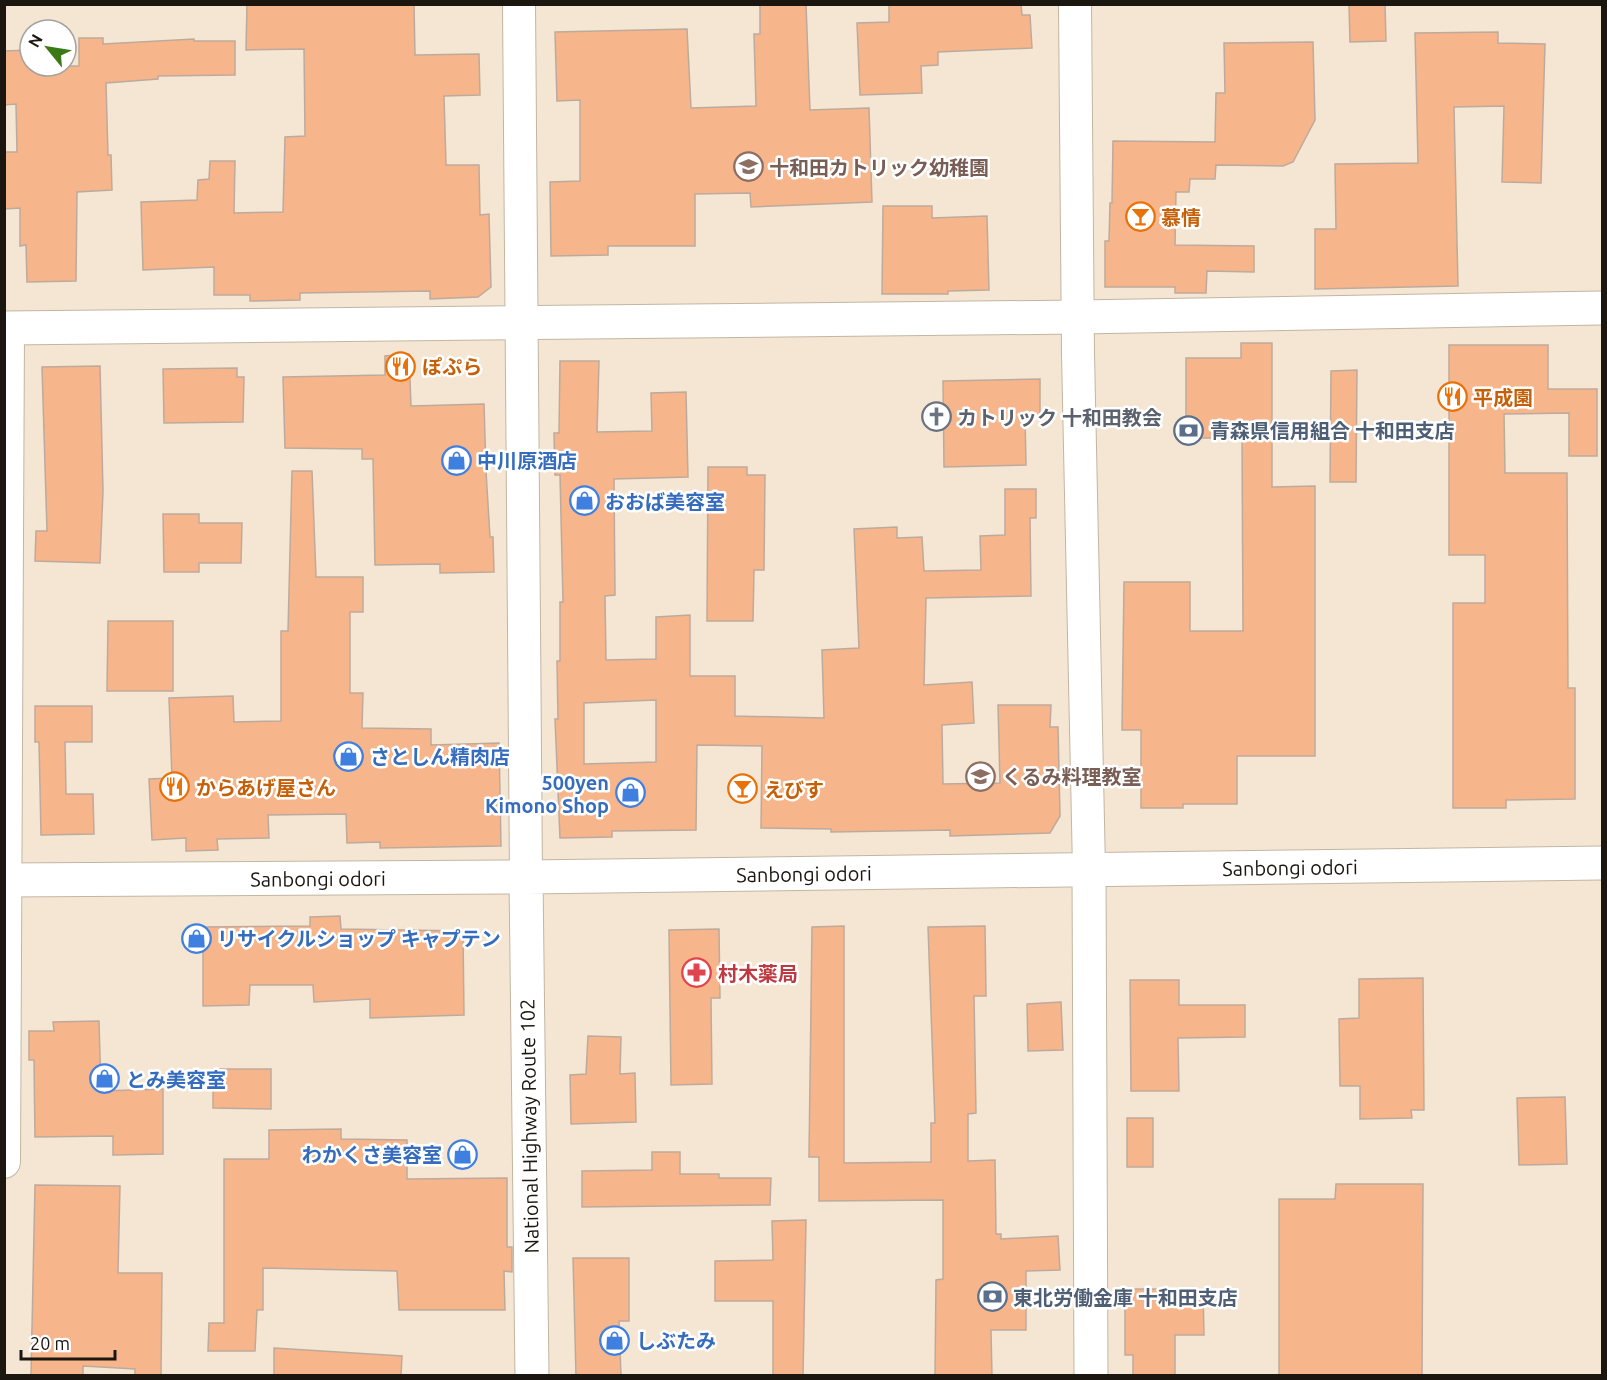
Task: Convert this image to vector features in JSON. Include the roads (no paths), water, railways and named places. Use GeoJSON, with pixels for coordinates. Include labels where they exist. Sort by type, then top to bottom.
{"type":"FeatureCollection","features":[{"type":"Feature","properties":{"kind":"main road"},"geometry":{"type":"LineString","coordinates":[[6,328],[1078,317],[1602,308]]}},
{"type":"Feature","properties":{"kind":"main road","name":"Sanbongi odori"},"geometry":{"type":"LineString","coordinates":[[6,880],[526,877],[1602,863]]}},
{"type":"Feature","properties":{"kind":"main road"},"geometry":{"type":"LineString","coordinates":[[1089,869],[1091,1376]]}},
{"type":"Feature","properties":{"kind":"main road","name":"National Highway Route 102"},"geometry":{"type":"LineString","coordinates":[[526,877],[532,1376]]}},
{"type":"Feature","properties":{"kind":"street"},"geometry":{"type":"LineString","coordinates":[[519,4],[526,877]]}},
{"type":"Feature","properties":{"kind":"street"},"geometry":{"type":"LineString","coordinates":[[1075,4],[1078,317],[1089,869]]}},
{"type":"Feature","properties":{"kind":"street"},"geometry":{"type":"LineString","coordinates":[[4,1162],[6,328]]}},
{"type":"Feature","properties":{"kind":"place","name":"十和田カトリック幼稚園"},"geometry":{"type":"Point","coordinates":[748,167]}},
{"type":"Feature","properties":{"kind":"place","name":"慕情"},"geometry":{"type":"Point","coordinates":[1140,217]}},
{"type":"Feature","properties":{"kind":"place","name":"ぽぷら"},"geometry":{"type":"Point","coordinates":[401,366]}},
{"type":"Feature","properties":{"kind":"place","name":"平成園"},"geometry":{"type":"Point","coordinates":[1452,397]}},
{"type":"Feature","properties":{"kind":"place","name":"カトリック 十和田教会"},"geometry":{"type":"Point","coordinates":[936,417]}},
{"type":"Feature","properties":{"kind":"place","name":"青森県信用組合 十和田支店"},"geometry":{"type":"Point","coordinates":[1189,430]}},
{"type":"Feature","properties":{"kind":"place","name":"中川原酒店"},"geometry":{"type":"Point","coordinates":[456,460]}},
{"type":"Feature","properties":{"kind":"place","name":"おおば美容室"},"geometry":{"type":"Point","coordinates":[584,501]}},
{"type":"Feature","properties":{"kind":"place","name":"さとしん精肉店"},"geometry":{"type":"Point","coordinates":[349,756]}},
{"type":"Feature","properties":{"kind":"place","name":"くるみ料理教室"},"geometry":{"type":"Point","coordinates":[981,776]}},
{"type":"Feature","properties":{"kind":"place","name":"からあげ屋さん"},"geometry":{"type":"Point","coordinates":[175,787]}},
{"type":"Feature","properties":{"kind":"place","name":"えびす"},"geometry":{"type":"Point","coordinates":[743,789]}},
{"type":"Feature","properties":{"kind":"place","name":"500yen Kimono Shop"},"geometry":{"type":"Point","coordinates":[630,793]}},
{"type":"Feature","properties":{"kind":"place","name":"リサイクルショップ キャプテン"},"geometry":{"type":"Point","coordinates":[196,938]}},
{"type":"Feature","properties":{"kind":"place","name":"村木薬局"},"geometry":{"type":"Point","coordinates":[697,973]}},
{"type":"Feature","properties":{"kind":"place","name":"とみ美容室"},"geometry":{"type":"Point","coordinates":[105,1079]}},
{"type":"Feature","properties":{"kind":"place","name":"わかくさ美容室"},"geometry":{"type":"Point","coordinates":[463,1154]}},
{"type":"Feature","properties":{"kind":"place","name":"東北労働金庫 十和田支店"},"geometry":{"type":"Point","coordinates":[992,1297]}},
{"type":"Feature","properties":{"kind":"place","name":"しぶたみ"},"geometry":{"type":"Point","coordinates":[615,1340]}}]}
